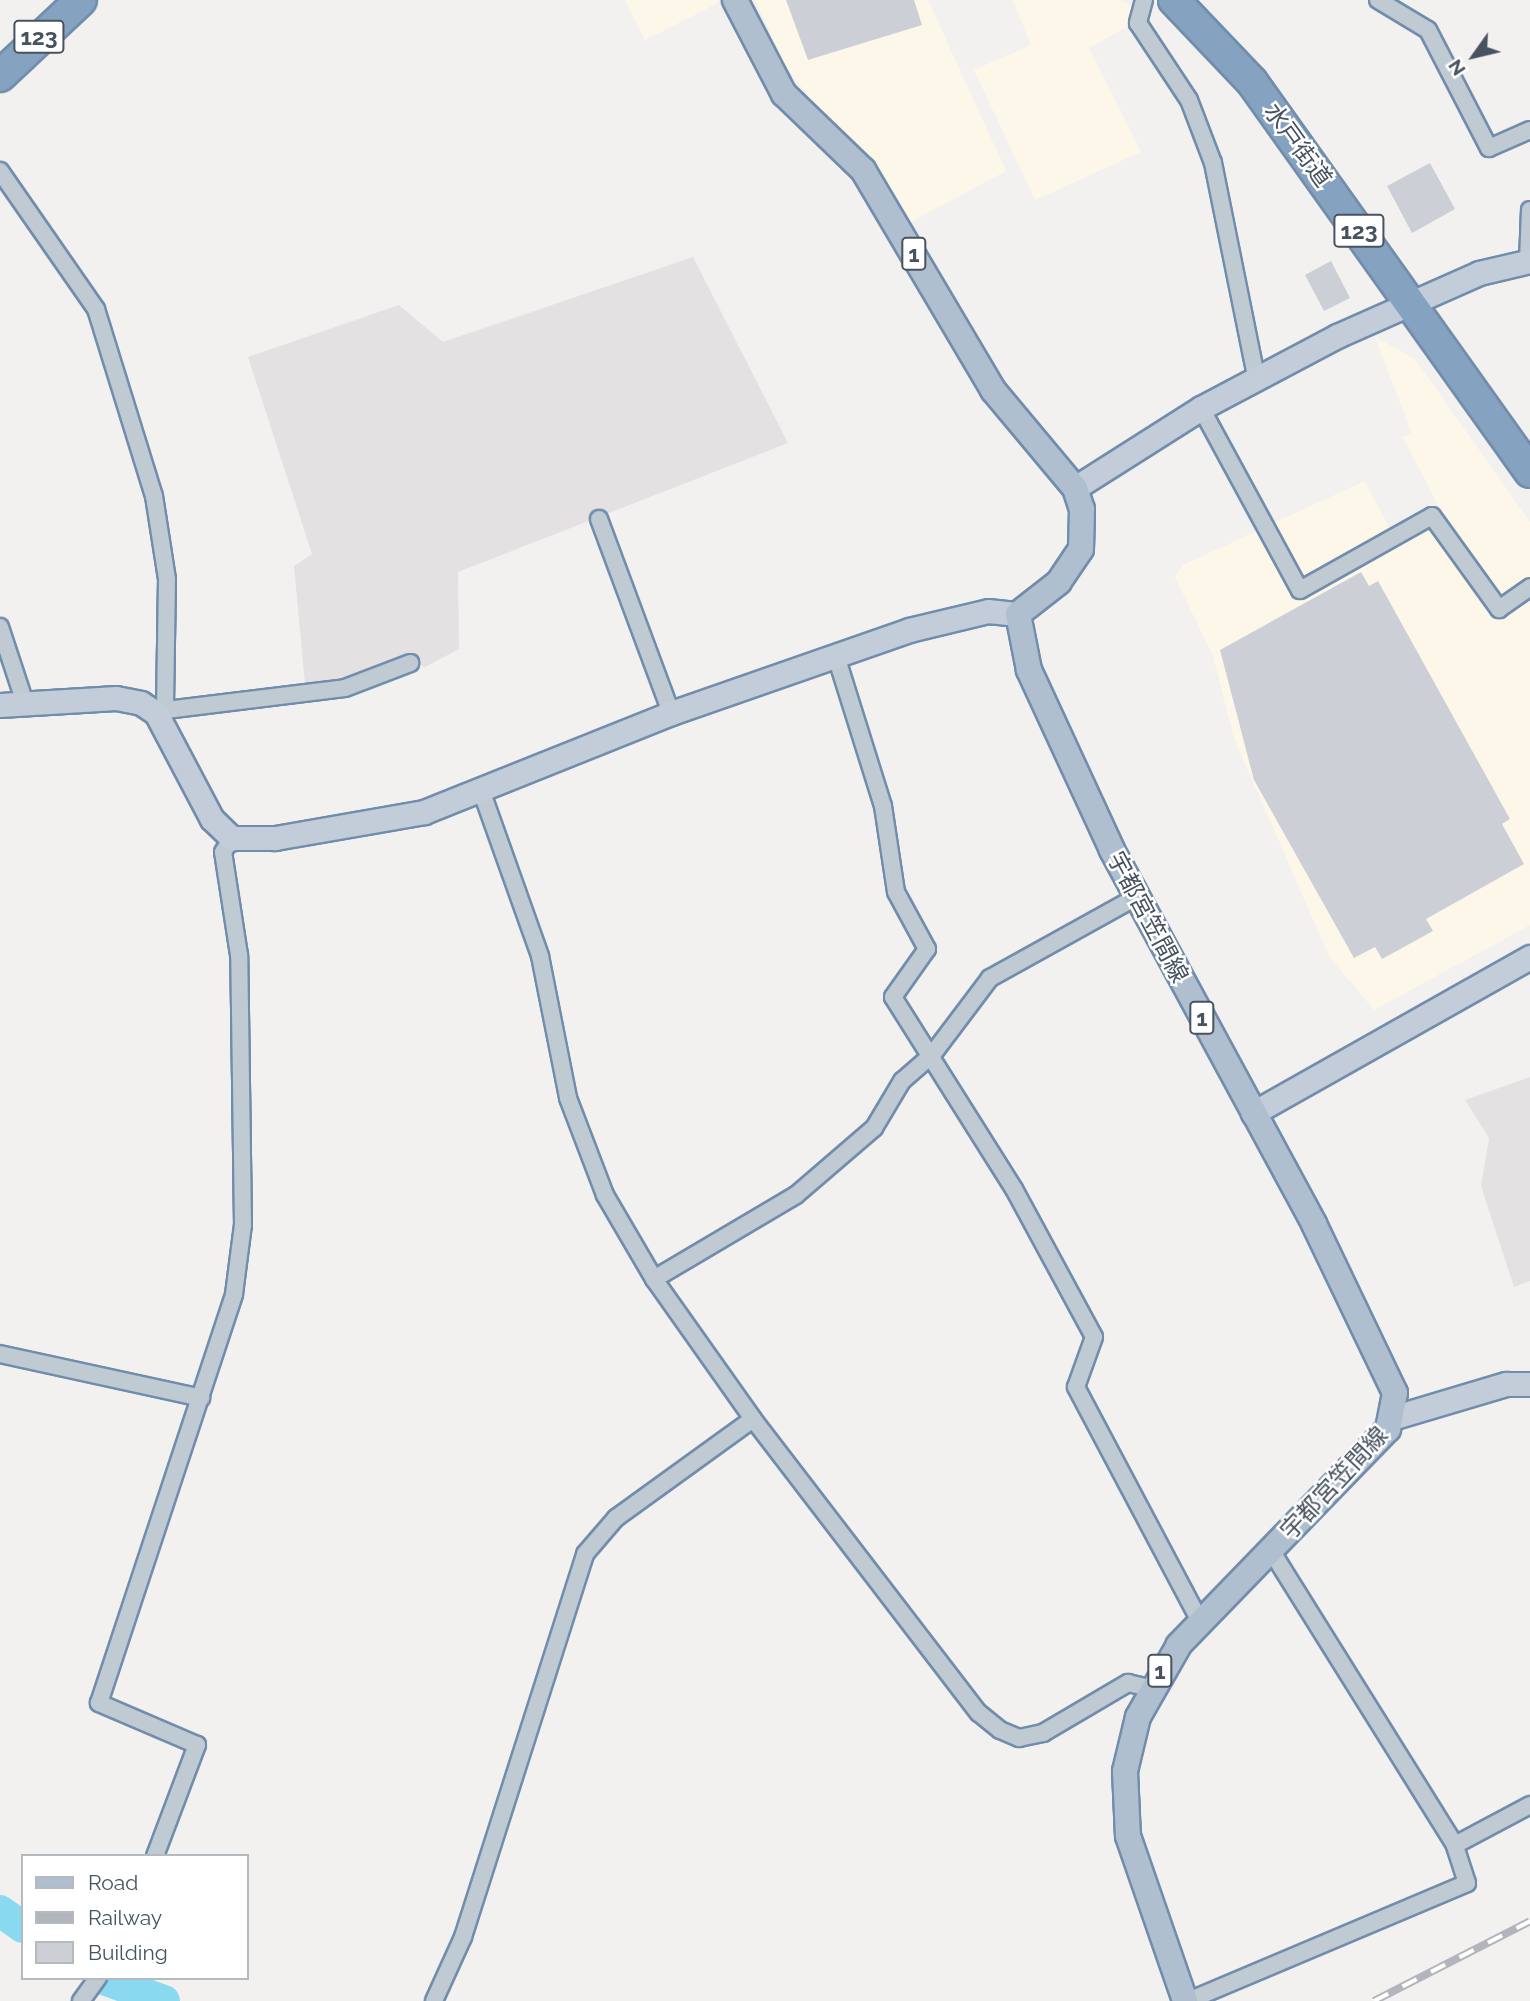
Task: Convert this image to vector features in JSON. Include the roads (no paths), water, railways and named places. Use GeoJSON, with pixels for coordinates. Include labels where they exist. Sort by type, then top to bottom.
{"type":"FeatureCollection","features":[{"type":"Feature","properties":{"kind":"highway","name":"123"},"geometry":{"type":"LineString","coordinates":[[0,76],[81,0]]}},
{"type":"Feature","properties":{"kind":"highway","name":"水戸街道"},"geometry":{"type":"LineString","coordinates":[[1174,0],[1237,62],[1530,472]]}},
{"type":"Feature","properties":{"kind":"main road","name":"1"},"geometry":{"type":"LineString","coordinates":[[735,0],[784,94],[863,170],[993,390],[1075,488],[1082,509],[1082,549],[1059,582],[1018,614]]}},
{"type":"Feature","properties":{"kind":"main road","name":"宇都宮笠間線"},"geometry":{"type":"LineString","coordinates":[[1018,614],[1029,670],[1138,896],[1358,1311],[1395,1393],[1395,1417],[1271,1550],[1200,1621],[1149,1688],[1125,1771],[1128,1836],[1187,2001]]}},
{"type":"Feature","properties":{"kind":"street"},"geometry":{"type":"LineString","coordinates":[[1144,0],[1139,23],[1189,100],[1213,163],[1256,377]]}},
{"type":"Feature","properties":{"kind":"street"},"geometry":{"type":"LineString","coordinates":[[1378,0],[1428,30],[1489,148],[1530,130]]}},
{"type":"Feature","properties":{"kind":"street"},"geometry":{"type":"LineString","coordinates":[[0,171],[96,309],[154,496],[167,579],[160,709],[212,819],[232,838],[275,838],[424,812],[671,713],[952,617],[1018,614]]}},
{"type":"Feature","properties":{"kind":"street"},"geometry":{"type":"LineString","coordinates":[[1075,488],[1201,408],[1256,377],[1407,303],[1529,261],[1530,210]]}},
{"type":"Feature","properties":{"kind":"street"},"geometry":{"type":"LineString","coordinates":[[1201,408],[1300,590],[1432,516],[1499,608],[1530,587]]}},
{"type":"Feature","properties":{"kind":"street"},"geometry":{"type":"LineString","coordinates":[[599,519],[671,713]]}},
{"type":"Feature","properties":{"kind":"street"},"geometry":{"type":"LineString","coordinates":[[0,627],[25,703]]}},
{"type":"Feature","properties":{"kind":"street"},"geometry":{"type":"LineString","coordinates":[[836,656],[883,806],[896,892],[927,949],[893,997],[932,1055],[1094,1337],[1076,1387],[1200,1621]]}},
{"type":"Feature","properties":{"kind":"street"},"geometry":{"type":"LineString","coordinates":[[0,705],[116,698],[160,709],[345,688],[410,663]]}},
{"type":"Feature","properties":{"kind":"street"},"geometry":{"type":"LineString","coordinates":[[481,790],[540,957],[568,1098],[605,1195],[654,1279],[752,1419],[979,1713],[1000,1730],[1019,1738],[1043,1733],[1128,1683],[1149,1688]]}},
{"type":"Feature","properties":{"kind":"street"},"geometry":{"type":"LineString","coordinates":[[156,1854],[197,1745],[99,1703],[234,1294],[243,1225],[239,955],[223,852],[232,838]]}},
{"type":"Feature","properties":{"kind":"street"},"geometry":{"type":"LineString","coordinates":[[654,1279],[796,1195],[874,1128],[902,1081],[932,1055],[990,978],[1138,896]]}},
{"type":"Feature","properties":{"kind":"street"},"geometry":{"type":"LineString","coordinates":[[1253,1113],[1530,957]]}},
{"type":"Feature","properties":{"kind":"street"},"geometry":{"type":"LineString","coordinates":[[0,1354],[201,1398]]}},
{"type":"Feature","properties":{"kind":"street"},"geometry":{"type":"LineString","coordinates":[[1395,1417],[1506,1384],[1530,1384]]}},
{"type":"Feature","properties":{"kind":"street"},"geometry":{"type":"LineString","coordinates":[[434,2001],[463,1937],[585,1554],[616,1518],[752,1419]]}},
{"type":"Feature","properties":{"kind":"street"},"geometry":{"type":"LineString","coordinates":[[1187,2001],[1443,1898],[1467,1884],[1455,1845],[1271,1550]]}},
{"type":"Feature","properties":{"kind":"street"},"geometry":{"type":"LineString","coordinates":[[1455,1845],[1530,1804]]}},
{"type":"Feature","properties":{"kind":"street"},"geometry":{"type":"LineString","coordinates":[[81,2001],[97,1980]]}},
{"type":"Feature","properties":{"kind":"waterway"},"geometry":{"type":"LineString","coordinates":[[0,1911],[21,1926]]}},
{"type":"Feature","properties":{"kind":"waterway"},"geometry":{"type":"LineString","coordinates":[[106,1980],[164,2001]]}},
{"type":"Feature","properties":{"kind":"railway"},"geometry":{"type":"LineString","coordinates":[[1374,2001],[1530,1921]]}}]}
